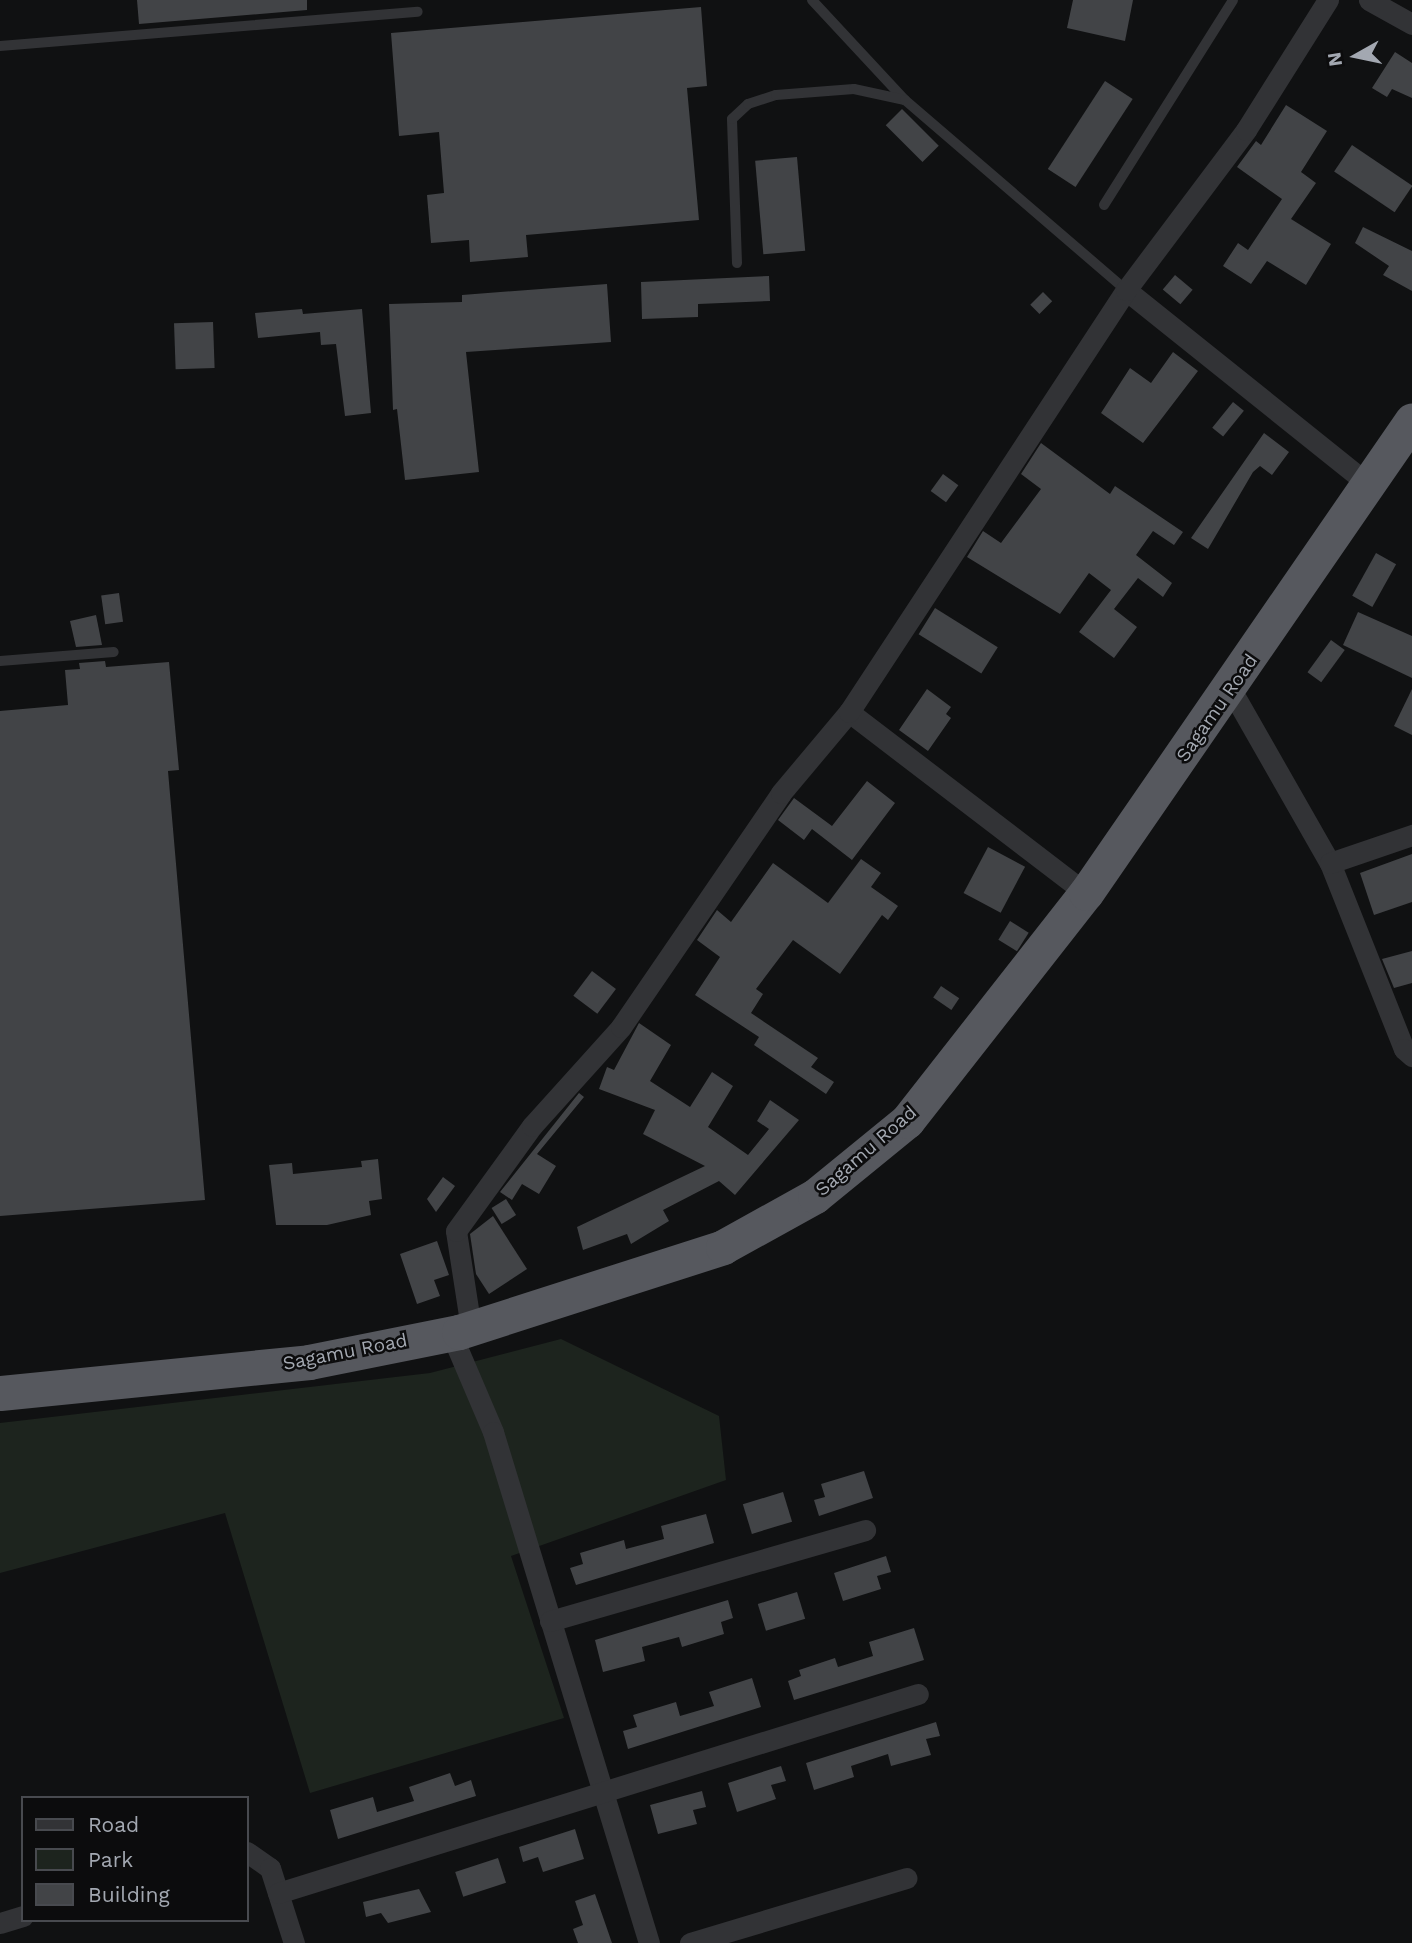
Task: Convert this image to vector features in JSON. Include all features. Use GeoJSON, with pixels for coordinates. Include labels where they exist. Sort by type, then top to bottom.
{"type":"FeatureCollection","features":[{"type":"Feature","properties":{"kind":"highway","name":"Sagamu Road"},"geometry":{"type":"LineString","coordinates":[[0,1393],[309,1362],[461,1330],[723,1247],[815,1196],[907,1121],[1086,893],[1230,688],[1412,420]]}},
{"type":"Feature","properties":{"kind":"street"},"geometry":{"type":"LineString","coordinates":[[649,1943],[600,1791],[461,1330],[457,1231],[532,1126],[621,1027],[781,793],[849,712],[1126,290],[1246,130],[1328,0]]}},
{"type":"Feature","properties":{"kind":"street"},"geometry":{"type":"LineString","coordinates":[[1369,0],[1412,24]]}},
{"type":"Feature","properties":{"kind":"street"},"geometry":{"type":"LineString","coordinates":[[1126,290],[1369,485]]}},
{"type":"Feature","properties":{"kind":"street"},"geometry":{"type":"LineString","coordinates":[[1230,688],[1330,863],[1404,1049],[1412,1056]]}},
{"type":"Feature","properties":{"kind":"street"},"geometry":{"type":"LineString","coordinates":[[849,712],[1086,893]]}},
{"type":"Feature","properties":{"kind":"street"},"geometry":{"type":"LineString","coordinates":[[1330,863],[1412,835]]}},
{"type":"Feature","properties":{"kind":"street"},"geometry":{"type":"LineString","coordinates":[[550,1621],[865,1530]]}},
{"type":"Feature","properties":{"kind":"street"},"geometry":{"type":"LineString","coordinates":[[278,1893],[918,1694]]}},
{"type":"Feature","properties":{"kind":"street"},"geometry":{"type":"LineString","coordinates":[[248,1853],[270,1868],[294,1943]]}},
{"type":"Feature","properties":{"kind":"street"},"geometry":{"type":"LineString","coordinates":[[690,1943],[906,1878]]}},
{"type":"Feature","properties":{"kind":"street"},"geometry":{"type":"LineString","coordinates":[[0,1923],[21,1917]]}},
{"type":"Feature","properties":{"kind":"lane"},"geometry":{"type":"LineString","coordinates":[[812,0],[905,100],[1126,290]]}},
{"type":"Feature","properties":{"kind":"lane"},"geometry":{"type":"LineString","coordinates":[[1104,205],[1233,0]]}},
{"type":"Feature","properties":{"kind":"lane"},"geometry":{"type":"LineString","coordinates":[[0,46],[418,12]]}},
{"type":"Feature","properties":{"kind":"lane"},"geometry":{"type":"LineString","coordinates":[[737,263],[732,119],[748,104],[776,95],[855,89],[905,100]]}},
{"type":"Feature","properties":{"kind":"lane"},"geometry":{"type":"LineString","coordinates":[[0,662],[114,652]]}},
{"type":"Feature","properties":{"kind":"green space"},"geometry":{"type":"Polygon","coordinates":[[[561,1339],[719,1416],[726,1480],[511,1556],[564,1718],[310,1793],[225,1513],[0,1573],[0,1423],[430,1373],[561,1339]]]}},
{"type":"Feature","properties":{"kind":"building"},"geometry":{"type":"Polygon","coordinates":[[[137,0],[307,0],[307,10],[139,24],[137,0]]]}},
{"type":"Feature","properties":{"kind":"building"},"geometry":{"type":"Polygon","coordinates":[[[1073,0],[1133,0],[1125,41],[1067,28],[1073,0]]]}},
{"type":"Feature","properties":{"kind":"building"},"geometry":{"type":"Polygon","coordinates":[[[701,7],[707,86],[687,88],[699,220],[526,235],[528,257],[470,262],[469,240],[431,243],[427,195],[444,193],[439,132],[399,136],[391,33],[701,7]]]}},
{"type":"Feature","properties":{"kind":"building"},"geometry":{"type":"Polygon","coordinates":[[[1395,52],[1412,63],[1412,98],[1392,89],[1387,97],[1372,88],[1395,52]]]}},
{"type":"Feature","properties":{"kind":"building"},"geometry":{"type":"Polygon","coordinates":[[[1105,81],[1133,99],[1075,187],[1048,169],[1105,81]]]}},
{"type":"Feature","properties":{"kind":"building"},"geometry":{"type":"Polygon","coordinates":[[[1286,105],[1327,131],[1301,172],[1316,183],[1291,219],[1331,244],[1306,285],[1267,261],[1251,284],[1223,266],[1238,243],[1248,250],[1282,199],[1237,167],[1256,141],[1261,145],[1286,105]]]}},
{"type":"Feature","properties":{"kind":"building"},"geometry":{"type":"Polygon","coordinates":[[[902,109],[939,146],[923,162],[886,125],[902,109]]]}},
{"type":"Feature","properties":{"kind":"building"},"geometry":{"type":"Polygon","coordinates":[[[1352,145],[1412,185],[1395,212],[1334,172],[1352,145]]]}},
{"type":"Feature","properties":{"kind":"building"},"geometry":{"type":"Polygon","coordinates":[[[797,157],[805,251],[763,254],[755,161],[797,157]]]}},
{"type":"Feature","properties":{"kind":"building"},"geometry":{"type":"Polygon","coordinates":[[[1363,227],[1412,251],[1412,291],[1383,275],[1389,266],[1355,243],[1363,227]]]}},
{"type":"Feature","properties":{"kind":"building"},"geometry":{"type":"Polygon","coordinates":[[[1175,275],[1193,290],[1180,304],[1163,290],[1175,275]]]}},
{"type":"Feature","properties":{"kind":"building"},"geometry":{"type":"Polygon","coordinates":[[[769,276],[770,301],[698,304],[698,317],[642,319],[641,282],[769,276]]]}},
{"type":"Feature","properties":{"kind":"building"},"geometry":{"type":"Polygon","coordinates":[[[607,284],[611,342],[466,352],[479,472],[405,480],[397,409],[393,410],[389,304],[462,302],[462,295],[607,284]]]}},
{"type":"Feature","properties":{"kind":"building"},"geometry":{"type":"Polygon","coordinates":[[[1043,292],[1052,301],[1039,314],[1030,305],[1043,292]]]}},
{"type":"Feature","properties":{"kind":"building"},"geometry":{"type":"Polygon","coordinates":[[[302,309],[303,314],[362,309],[371,413],[345,416],[336,344],[321,345],[320,332],[258,338],[255,313],[302,309]]]}},
{"type":"Feature","properties":{"kind":"building"},"geometry":{"type":"Polygon","coordinates":[[[213,322],[215,368],[176,369],[174,323],[213,322]]]}},
{"type":"Feature","properties":{"kind":"building"},"geometry":{"type":"Polygon","coordinates":[[[1173,352],[1198,371],[1143,443],[1101,413],[1130,368],[1151,383],[1173,352]]]}},
{"type":"Feature","properties":{"kind":"building"},"geometry":{"type":"Polygon","coordinates":[[[1233,402],[1244,411],[1223,436],[1212,428],[1233,402]]]}},
{"type":"Feature","properties":{"kind":"building"},"geometry":{"type":"Polygon","coordinates":[[[1264,433],[1289,452],[1272,475],[1260,466],[1253,472],[1208,549],[1191,538],[1264,433]]]}},
{"type":"Feature","properties":{"kind":"building"},"geometry":{"type":"Polygon","coordinates":[[[1041,443],[1110,494],[1115,486],[1183,532],[1174,545],[1153,531],[1136,555],[1172,583],[1163,597],[1138,578],[1114,609],[1137,627],[1114,658],[1079,632],[1111,590],[1089,573],[1060,614],[967,557],[983,531],[1001,543],[1041,489],[1021,474],[1041,443]]]}},
{"type":"Feature","properties":{"kind":"building"},"geometry":{"type":"Polygon","coordinates":[[[943,474],[958,485],[946,502],[931,491],[943,474]]]}},
{"type":"Feature","properties":{"kind":"building"},"geometry":{"type":"Polygon","coordinates":[[[1376,553],[1396,564],[1372,607],[1352,596],[1376,553]]]}},
{"type":"Feature","properties":{"kind":"building"},"geometry":{"type":"Polygon","coordinates":[[[119,593],[123,622],[105,624],[101,596],[119,593]]]}},
{"type":"Feature","properties":{"kind":"building"},"geometry":{"type":"Polygon","coordinates":[[[935,608],[998,647],[981,674],[919,634],[935,608]]]}},
{"type":"Feature","properties":{"kind":"building"},"geometry":{"type":"Polygon","coordinates":[[[1358,612],[1412,636],[1412,678],[1343,645],[1358,612]]]}},
{"type":"Feature","properties":{"kind":"building"},"geometry":{"type":"Polygon","coordinates":[[[96,615],[102,645],[76,647],[70,621],[96,615]]]}},
{"type":"Feature","properties":{"kind":"building"},"geometry":{"type":"Polygon","coordinates":[[[1331,640],[1345,650],[1321,682],[1307,672],[1331,640]]]}},
{"type":"Feature","properties":{"kind":"building"},"geometry":{"type":"Polygon","coordinates":[[[105,661],[106,667],[169,662],[179,770],[168,771],[205,1200],[0,1216],[0,711],[68,705],[65,670],[80,669],[79,663],[105,661]]]}},
{"type":"Feature","properties":{"kind":"building"},"geometry":{"type":"Polygon","coordinates":[[[927,689],[951,707],[946,714],[951,718],[928,751],[899,730],[927,689]]]}},
{"type":"Feature","properties":{"kind":"building"},"geometry":{"type":"Polygon","coordinates":[[[1412,689],[1412,735],[1394,726],[1412,689]]]}},
{"type":"Feature","properties":{"kind":"building"},"geometry":{"type":"Polygon","coordinates":[[[867,781],[895,803],[852,860],[812,829],[804,840],[778,820],[794,798],[832,826],[867,781]]]}},
{"type":"Feature","properties":{"kind":"building"},"geometry":{"type":"Polygon","coordinates":[[[988,847],[1025,867],[1001,913],[964,893],[988,847]]]}},
{"type":"Feature","properties":{"kind":"building"},"geometry":{"type":"Polygon","coordinates":[[[1412,854],[1412,902],[1374,915],[1360,873],[1412,854]]]}},
{"type":"Feature","properties":{"kind":"building"},"geometry":{"type":"Polygon","coordinates":[[[861,859],[881,873],[871,887],[898,906],[888,920],[882,915],[840,974],[793,940],[756,989],[763,994],[751,1013],[818,1058],[811,1067],[834,1082],[826,1094],[754,1045],[759,1037],[695,995],[720,957],[697,940],[717,910],[731,922],[773,863],[828,903],[861,859]]]}},
{"type":"Feature","properties":{"kind":"building"},"geometry":{"type":"Polygon","coordinates":[[[1010,921],[1029,933],[1017,951],[998,940],[1010,921]]]}},
{"type":"Feature","properties":{"kind":"building"},"geometry":{"type":"Polygon","coordinates":[[[1412,951],[1412,983],[1394,988],[1382,959],[1412,951]]]}},
{"type":"Feature","properties":{"kind":"building"},"geometry":{"type":"Polygon","coordinates":[[[592,971],[616,989],[597,1014],[573,996],[592,971]]]}},
{"type":"Feature","properties":{"kind":"building"},"geometry":{"type":"Polygon","coordinates":[[[941,986],[959,998],[951,1010],[933,998],[941,986]]]}},
{"type":"Feature","properties":{"kind":"building"},"geometry":{"type":"Polygon","coordinates":[[[639,1023],[671,1045],[650,1081],[690,1107],[712,1072],[733,1086],[708,1127],[748,1155],[769,1129],[757,1121],[770,1100],[799,1120],[735,1195],[719,1181],[663,1210],[669,1221],[631,1244],[627,1234],[583,1250],[577,1227],[705,1166],[643,1134],[655,1110],[599,1089],[607,1067],[614,1070],[639,1023]]]}},
{"type":"Feature","properties":{"kind":"building"},"geometry":{"type":"Polygon","coordinates":[[[579,1093],[584,1097],[537,1154],[556,1166],[539,1194],[522,1184],[512,1200],[500,1192],[579,1093]]]}},
{"type":"Feature","properties":{"kind":"building"},"geometry":{"type":"Polygon","coordinates":[[[378,1159],[382,1199],[369,1201],[371,1215],[327,1225],[276,1225],[269,1165],[292,1163],[293,1174],[362,1167],[361,1161],[378,1159]]]}},
{"type":"Feature","properties":{"kind":"building"},"geometry":{"type":"Polygon","coordinates":[[[443,1177],[455,1186],[436,1212],[427,1199],[443,1177]]]}},
{"type":"Feature","properties":{"kind":"building"},"geometry":{"type":"Polygon","coordinates":[[[506,1199],[516,1215],[502,1224],[492,1208],[506,1199]]]}},
{"type":"Feature","properties":{"kind":"building"},"geometry":{"type":"Polygon","coordinates":[[[493,1216],[527,1269],[489,1294],[476,1274],[470,1234],[493,1216]]]}},
{"type":"Feature","properties":{"kind":"building"},"geometry":{"type":"Polygon","coordinates":[[[437,1241],[449,1275],[434,1280],[440,1296],[417,1304],[400,1254],[437,1241]]]}},
{"type":"Feature","properties":{"kind":"building"},"geometry":{"type":"Polygon","coordinates":[[[864,1471],[873,1498],[819,1516],[814,1500],[825,1497],[821,1484],[864,1471]]]}},
{"type":"Feature","properties":{"kind":"building"},"geometry":{"type":"Polygon","coordinates":[[[783,1492],[792,1522],[752,1534],[743,1504],[783,1492]]]}},
{"type":"Feature","properties":{"kind":"building"},"geometry":{"type":"Polygon","coordinates":[[[706,1514],[714,1543],[576,1585],[570,1568],[583,1564],[580,1553],[624,1540],[626,1549],[664,1539],[661,1526],[706,1514]]]}},
{"type":"Feature","properties":{"kind":"building"},"geometry":{"type":"Polygon","coordinates":[[[886,1556],[891,1572],[877,1576],[881,1589],[843,1601],[834,1573],[886,1556]]]}},
{"type":"Feature","properties":{"kind":"building"},"geometry":{"type":"Polygon","coordinates":[[[797,1592],[805,1619],[766,1631],[758,1604],[797,1592]]]}},
{"type":"Feature","properties":{"kind":"building"},"geometry":{"type":"Polygon","coordinates":[[[728,1600],[733,1618],[721,1622],[724,1634],[682,1647],[679,1637],[642,1647],[645,1661],[603,1672],[595,1640],[728,1600]]]}},
{"type":"Feature","properties":{"kind":"building"},"geometry":{"type":"Polygon","coordinates":[[[914,1628],[924,1660],[794,1700],[788,1681],[801,1676],[799,1670],[835,1658],[838,1667],[873,1656],[869,1642],[914,1628]]]}},
{"type":"Feature","properties":{"kind":"building"},"geometry":{"type":"Polygon","coordinates":[[[752,1678],[761,1707],[628,1749],[623,1731],[637,1727],[633,1715],[676,1702],[680,1716],[714,1706],[709,1692],[752,1678]]]}},
{"type":"Feature","properties":{"kind":"building"},"geometry":{"type":"Polygon","coordinates":[[[936,1722],[940,1736],[926,1739],[931,1755],[891,1766],[888,1754],[851,1766],[854,1777],[814,1790],[806,1763],[936,1722]]]}},
{"type":"Feature","properties":{"kind":"building"},"geometry":{"type":"Polygon","coordinates":[[[781,1766],[786,1781],[771,1785],[776,1799],[737,1812],[728,1783],[781,1766]]]}},
{"type":"Feature","properties":{"kind":"building"},"geometry":{"type":"Polygon","coordinates":[[[450,1773],[455,1786],[471,1780],[476,1796],[338,1839],[330,1810],[373,1797],[377,1812],[414,1801],[409,1787],[450,1773]]]}},
{"type":"Feature","properties":{"kind":"building"},"geometry":{"type":"Polygon","coordinates":[[[702,1791],[706,1807],[693,1810],[697,1824],[658,1834],[650,1805],[702,1791]]]}},
{"type":"Feature","properties":{"kind":"building"},"geometry":{"type":"Polygon","coordinates":[[[575,1829],[584,1859],[543,1872],[538,1857],[523,1862],[519,1847],[575,1829]]]}},
{"type":"Feature","properties":{"kind":"building"},"geometry":{"type":"Polygon","coordinates":[[[498,1858],[506,1883],[463,1897],[455,1872],[498,1858]]]}},
{"type":"Feature","properties":{"kind":"building"},"geometry":{"type":"Polygon","coordinates":[[[419,1889],[431,1912],[388,1923],[381,1913],[366,1917],[363,1902],[419,1889]]]}},
{"type":"Feature","properties":{"kind":"building"},"geometry":{"type":"Polygon","coordinates":[[[595,1894],[612,1943],[578,1943],[573,1929],[583,1925],[575,1901],[595,1894]]]}}]}
